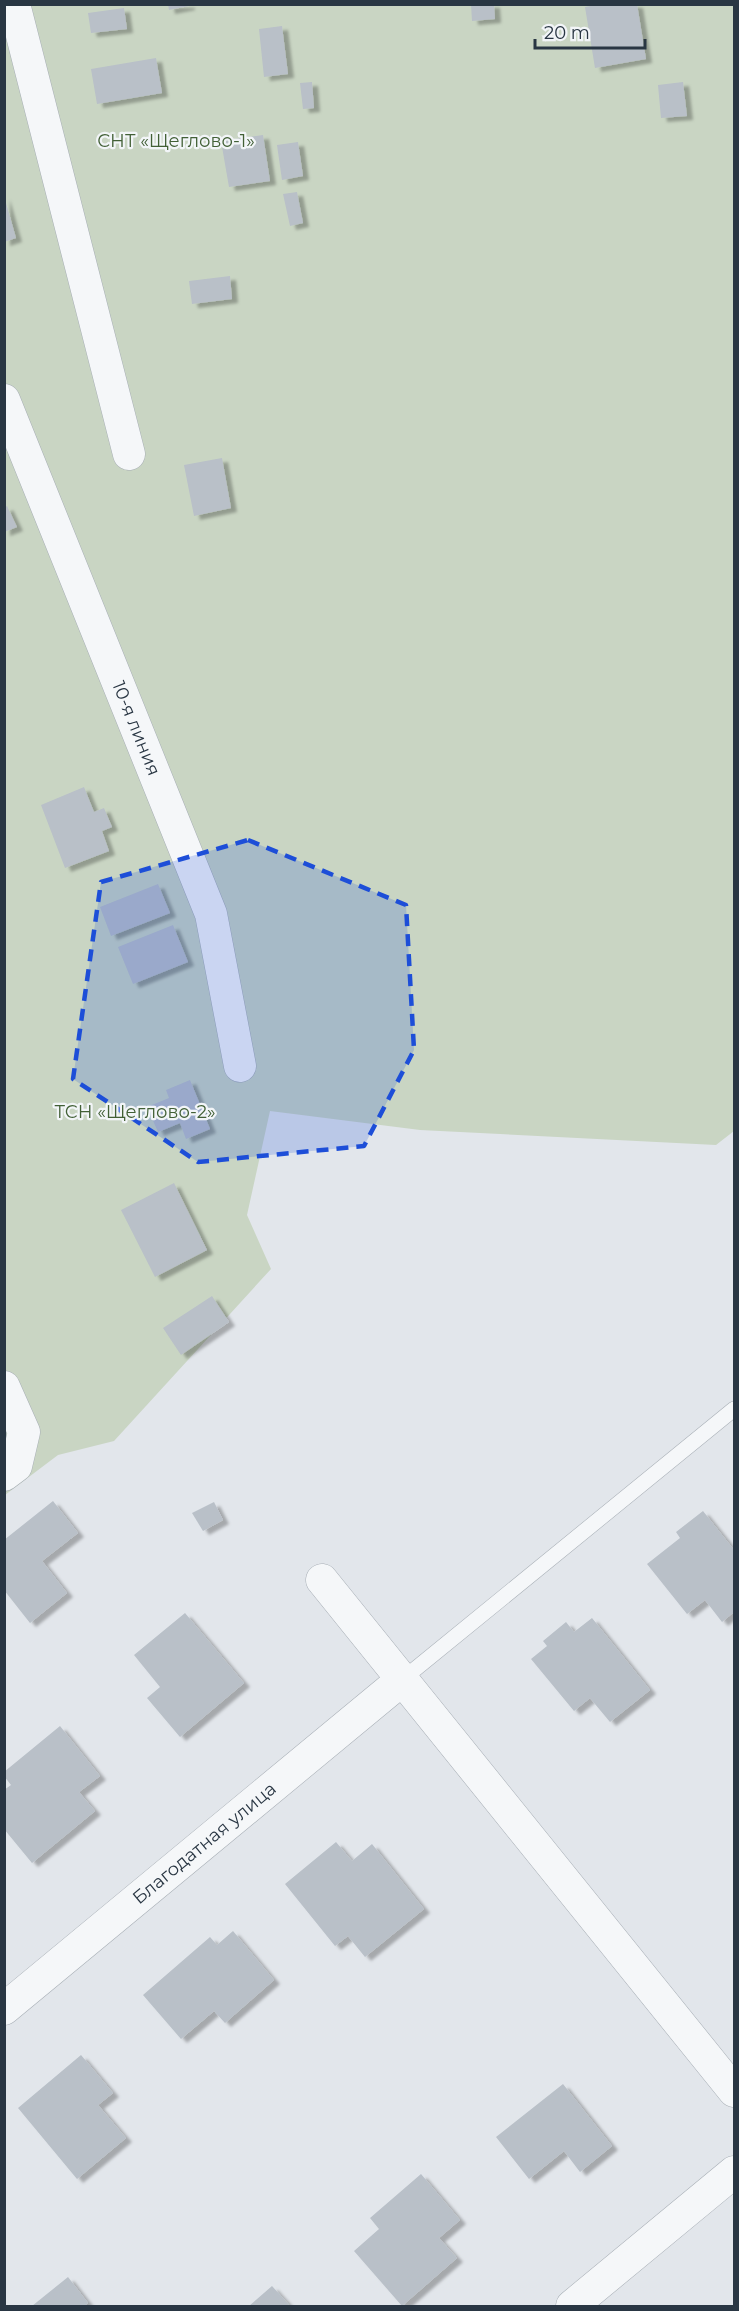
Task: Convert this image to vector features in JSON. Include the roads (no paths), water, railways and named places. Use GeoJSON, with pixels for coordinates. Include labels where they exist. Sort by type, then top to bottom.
{"type":"FeatureCollection","features":[{"type":"Feature","properties":{"kind":"street"},"geometry":{"type":"LineString","coordinates":[[14,4],[129,453]]}},
{"type":"Feature","properties":{"kind":"street","name":"10-я линия"},"geometry":{"type":"LineString","coordinates":[[4,400],[211,914],[240,1066]]}},
{"type":"Feature","properties":{"kind":"street"},"geometry":{"type":"LineString","coordinates":[[4,1387],[24,1432],[16,1466],[4,1475]]}},
{"type":"Feature","properties":{"kind":"street"},"geometry":{"type":"LineString","coordinates":[[322,1580],[735,2091]]}},
{"type":"Feature","properties":{"kind":"street","name":"Благодатная улица"},"geometry":{"type":"LineString","coordinates":[[4,2009],[403,1679]]}},
{"type":"Feature","properties":{"kind":"street"},"geometry":{"type":"LineString","coordinates":[[572,2307],[735,2172]]}},
{"type":"Feature","properties":{"kind":"lane"},"geometry":{"type":"LineString","coordinates":[[403,1679],[735,1409]]}},
{"type":"Feature","properties":{"kind":"park label","name":"СНТ «Щеглово-1»"},"geometry":{"type":"Point","coordinates":[176,141]}},
{"type":"Feature","properties":{"kind":"park label","name":"ТСН «Щеглово-2»"},"geometry":{"type":"Point","coordinates":[135,1112]}}]}
